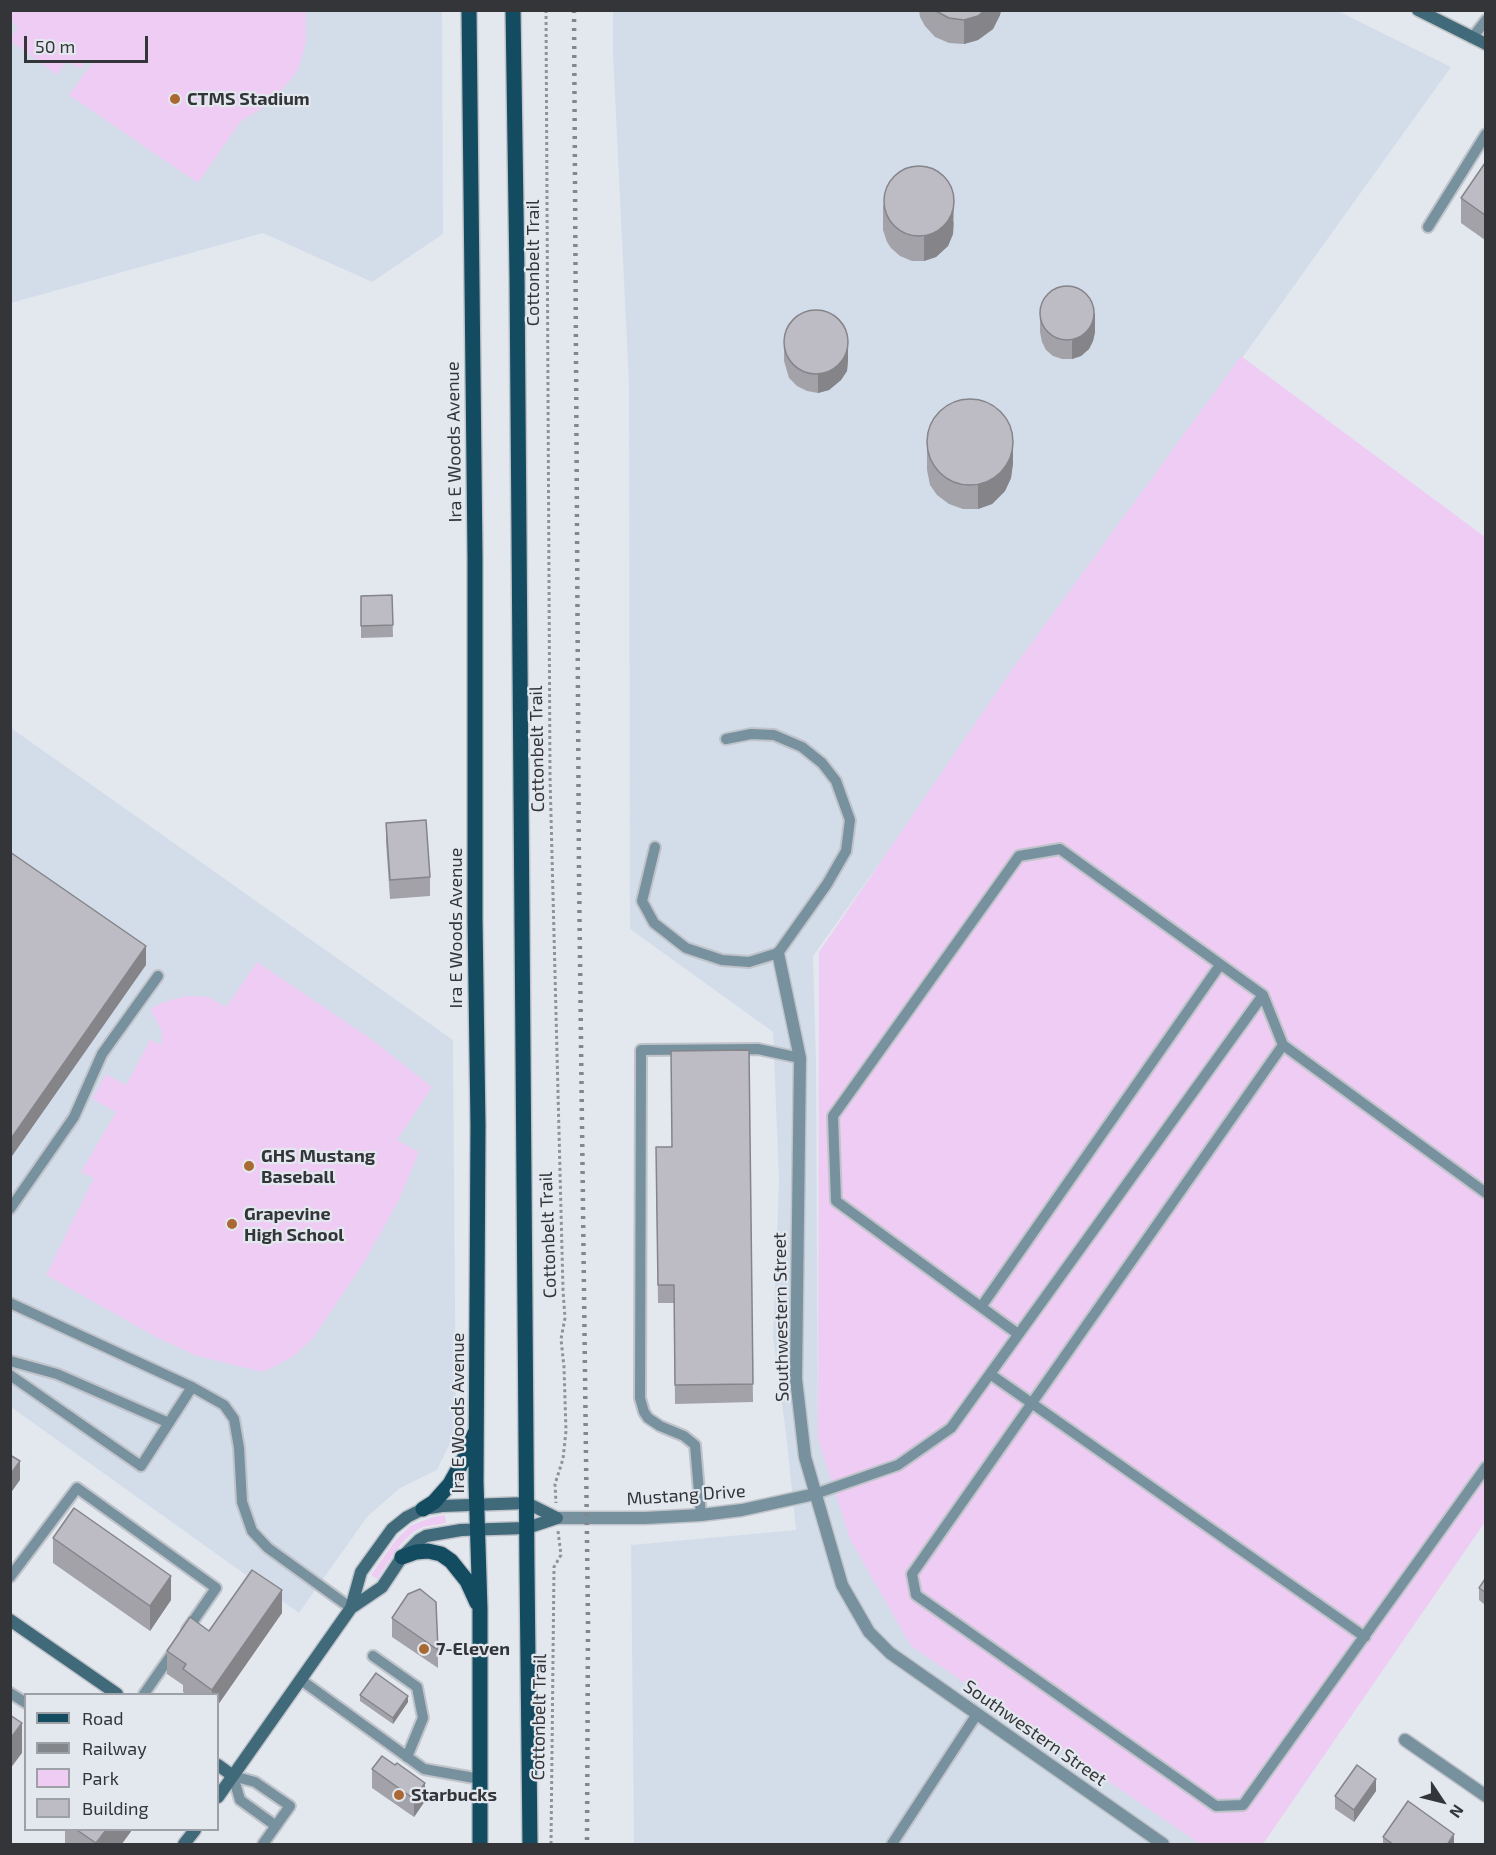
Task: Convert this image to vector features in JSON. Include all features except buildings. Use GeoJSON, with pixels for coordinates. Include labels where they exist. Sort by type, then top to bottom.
{"type":"FeatureCollection","features":[{"type":"Feature","properties":{"kind":"main road","name":"Ira E Woods Avenue"},"geometry":{"type":"LineString","coordinates":[[469,10],[475,557],[480,1845]]}},
{"type":"Feature","properties":{"kind":"main road"},"geometry":{"type":"LineString","coordinates":[[513,10],[530,1845]]}},
{"type":"Feature","properties":{"kind":"main road"},"geometry":{"type":"LineString","coordinates":[[1418,10],[1485,44]]}},
{"type":"Feature","properties":{"kind":"main road"},"geometry":{"type":"LineString","coordinates":[[423,1509],[434,1502],[450,1484],[465,1457],[478,1424]]}},
{"type":"Feature","properties":{"kind":"main road","name":"Mustang Drive"},"geometry":{"type":"LineString","coordinates":[[219,1796],[351,1608],[361,1572],[392,1529],[407,1517],[423,1509],[442,1506],[527,1503],[557,1518]]}},
{"type":"Feature","properties":{"kind":"main road","name":"Mustang Drive"},"geometry":{"type":"LineString","coordinates":[[351,1608],[382,1587],[402,1557],[426,1536],[478,1528],[527,1528],[557,1518]]}},
{"type":"Feature","properties":{"kind":"main road"},"geometry":{"type":"LineString","coordinates":[[402,1557],[428,1551],[441,1554],[451,1561],[467,1581],[480,1609]]}},
{"type":"Feature","properties":{"kind":"main road"},"geometry":{"type":"LineString","coordinates":[[10,1620],[114,1693]]}},
{"type":"Feature","properties":{"kind":"main road"},"geometry":{"type":"LineString","coordinates":[[219,1766],[233,1776]]}},
{"type":"Feature","properties":{"kind":"main road"},"geometry":{"type":"LineString","coordinates":[[184,1845],[194,1831]]}},
{"type":"Feature","properties":{"kind":"street","name":"Southwestern Street"},"geometry":{"type":"LineString","coordinates":[[778,953],[800,1058],[796,1378],[805,1457],[842,1585],[869,1632],[890,1653],[1163,1845]]}},
{"type":"Feature","properties":{"kind":"street","name":"Mustang Drive"},"geometry":{"type":"LineString","coordinates":[[557,1518],[645,1518],[702,1515],[742,1510],[815,1494]]}},
{"type":"Feature","properties":{"kind":"street"},"geometry":{"type":"LineString","coordinates":[[1405,1740],[1485,1796]]}},
{"type":"Feature","properties":{"kind":"lane"},"geometry":{"type":"LineString","coordinates":[[1472,38],[1485,20]]}},
{"type":"Feature","properties":{"kind":"lane"},"geometry":{"type":"LineString","coordinates":[[1428,227],[1485,134]]}},
{"type":"Feature","properties":{"kind":"lane"},"geometry":{"type":"LineString","coordinates":[[655,846],[642,901],[654,923],[686,948],[722,960],[749,962],[778,953],[827,884],[846,851],[850,820],[836,781],[822,763],[802,747],[774,735],[751,734],[726,739]]}},
{"type":"Feature","properties":{"kind":"lane"},"geometry":{"type":"LineString","coordinates":[[1018,1334],[836,1202],[834,1116],[1018,856],[1060,849],[1263,995],[1283,1045],[1485,1193]]}},
{"type":"Feature","properties":{"kind":"lane"},"geometry":{"type":"LineString","coordinates":[[981,1307],[1221,965]]}},
{"type":"Feature","properties":{"kind":"lane"},"geometry":{"type":"LineString","coordinates":[[10,1209],[74,1117],[102,1054],[158,976]]}},
{"type":"Feature","properties":{"kind":"lane"},"geometry":{"type":"LineString","coordinates":[[815,1494],[898,1465],[951,1428],[1263,995]]}},
{"type":"Feature","properties":{"kind":"lane"},"geometry":{"type":"LineString","coordinates":[[1283,1045],[912,1574],[916,1595],[1216,1806],[1243,1805],[1485,1467]]}},
{"type":"Feature","properties":{"kind":"lane"},"geometry":{"type":"LineString","coordinates":[[702,1515],[695,1445],[684,1436],[648,1418],[640,1398],[641,1050],[758,1048],[800,1058]]}},
{"type":"Feature","properties":{"kind":"lane"},"geometry":{"type":"LineString","coordinates":[[10,1303],[192,1387],[224,1405],[234,1419],[239,1448],[242,1502],[252,1531],[268,1548],[351,1608]]}},
{"type":"Feature","properties":{"kind":"lane"},"geometry":{"type":"LineString","coordinates":[[10,1361],[57,1374],[169,1423]]}},
{"type":"Feature","properties":{"kind":"lane"},"geometry":{"type":"LineString","coordinates":[[990,1374],[1365,1637]]}},
{"type":"Feature","properties":{"kind":"lane"},"geometry":{"type":"LineString","coordinates":[[10,1375],[141,1466],[192,1387]]}},
{"type":"Feature","properties":{"kind":"lane"},"geometry":{"type":"LineString","coordinates":[[10,1577],[77,1488],[216,1588],[145,1693]]}},
{"type":"Feature","properties":{"kind":"lane"},"geometry":{"type":"LineString","coordinates":[[373,1656],[417,1687],[423,1718],[407,1757]]}},
{"type":"Feature","properties":{"kind":"lane"},"geometry":{"type":"LineString","coordinates":[[301,1680],[424,1769],[480,1779]]}},
{"type":"Feature","properties":{"kind":"lane"},"geometry":{"type":"LineString","coordinates":[[10,1693],[24,1702]]}},
{"type":"Feature","properties":{"kind":"lane"},"geometry":{"type":"LineString","coordinates":[[892,1845],[977,1714]]}},
{"type":"Feature","properties":{"kind":"lane"},"geometry":{"type":"LineString","coordinates":[[233,1776],[255,1782],[290,1806],[263,1845]]}},
{"type":"Feature","properties":{"kind":"lane"},"geometry":{"type":"LineString","coordinates":[[233,1776],[240,1800],[276,1826]]}},
{"type":"Feature","properties":{"kind":"path","name":"Cottonbelt Trail"},"geometry":{"type":"LineString","coordinates":[[546,10],[550,776],[565,1318],[561,1339],[566,1431],[563,1459],[553,1485],[561,1555],[554,1567],[551,1845]]}},
{"type":"Feature","properties":{"kind":"shaded area"},"geometry":{"type":"Polygon","coordinates":[[[11,11],[442,11],[443,234],[372,282],[263,233],[11,303],[11,11]]]}},
{"type":"Feature","properties":{"kind":"shaded area"},"geometry":{"type":"Polygon","coordinates":[[[613,11],[1338,11],[1451,67],[813,956],[816,1062],[818,1439],[912,1646],[1200,1844],[634,1844],[631,1545],[796,1530],[773,1337],[779,1180],[773,1032],[630,929],[629,384],[613,54],[613,11]]]}},
{"type":"Feature","properties":{"kind":"shaded area","name":"Grapevine High School"},"geometry":{"type":"Polygon","coordinates":[[[11,728],[453,1040],[456,1431],[437,1470],[400,1488],[367,1517],[299,1613],[11,1407],[11,728]]]}},
{"type":"Feature","properties":{"kind":"green space","name":"CTMS Stadium"},"geometry":{"type":"Polygon","coordinates":[[[306,10],[306,42],[296,73],[271,103],[241,121],[198,183],[69,95],[93,62],[86,60],[82,69],[66,62],[57,75],[11,41],[18,27],[11,21],[11,11],[306,10]]]}},
{"type":"Feature","properties":{"kind":"green space"},"geometry":{"type":"Polygon","coordinates":[[[1241,356],[1485,537],[1485,1522],[1263,1844],[1200,1844],[911,1646],[850,1539],[818,1439],[819,952],[1011,671],[1241,356]]]}},
{"type":"Feature","properties":{"kind":"green space","name":"GHS Mustang Baseball"},"geometry":{"type":"Polygon","coordinates":[[[257,962],[371,1039],[432,1087],[397,1140],[419,1152],[398,1202],[363,1264],[313,1338],[294,1356],[263,1372],[197,1356],[156,1337],[46,1275],[94,1178],[81,1172],[116,1112],[92,1099],[106,1074],[126,1085],[150,1040],[162,1045],[161,1029],[150,1009],[161,1003],[186,996],[208,997],[226,1007],[257,962]]]}},
{"type":"Feature","properties":{"kind":"green space"},"geometry":{"type":"Polygon","coordinates":[[[445,1515],[446,1523],[423,1527],[412,1533],[401,1544],[377,1579],[371,1575],[395,1541],[410,1526],[445,1515]]]}},
{"type":"Feature","properties":{"kind":"railway"},"geometry":{"type":"LineString","coordinates":[[574,10],[579,874],[588,1622],[587,1844]]}},
{"type":"Feature","properties":{"kind":"place","name":"CTMS Stadium"},"geometry":{"type":"Point","coordinates":[175,99]}},
{"type":"Feature","properties":{"kind":"place","name":"GHS Mustang Baseball"},"geometry":{"type":"Point","coordinates":[249,1166]}},
{"type":"Feature","properties":{"kind":"place","name":"Grapevine High School"},"geometry":{"type":"Point","coordinates":[232,1224]}},
{"type":"Feature","properties":{"kind":"place","name":"7-Eleven"},"geometry":{"type":"Point","coordinates":[424,1649]}},
{"type":"Feature","properties":{"kind":"place","name":"Starbucks"},"geometry":{"type":"Point","coordinates":[399,1795]}}]}
